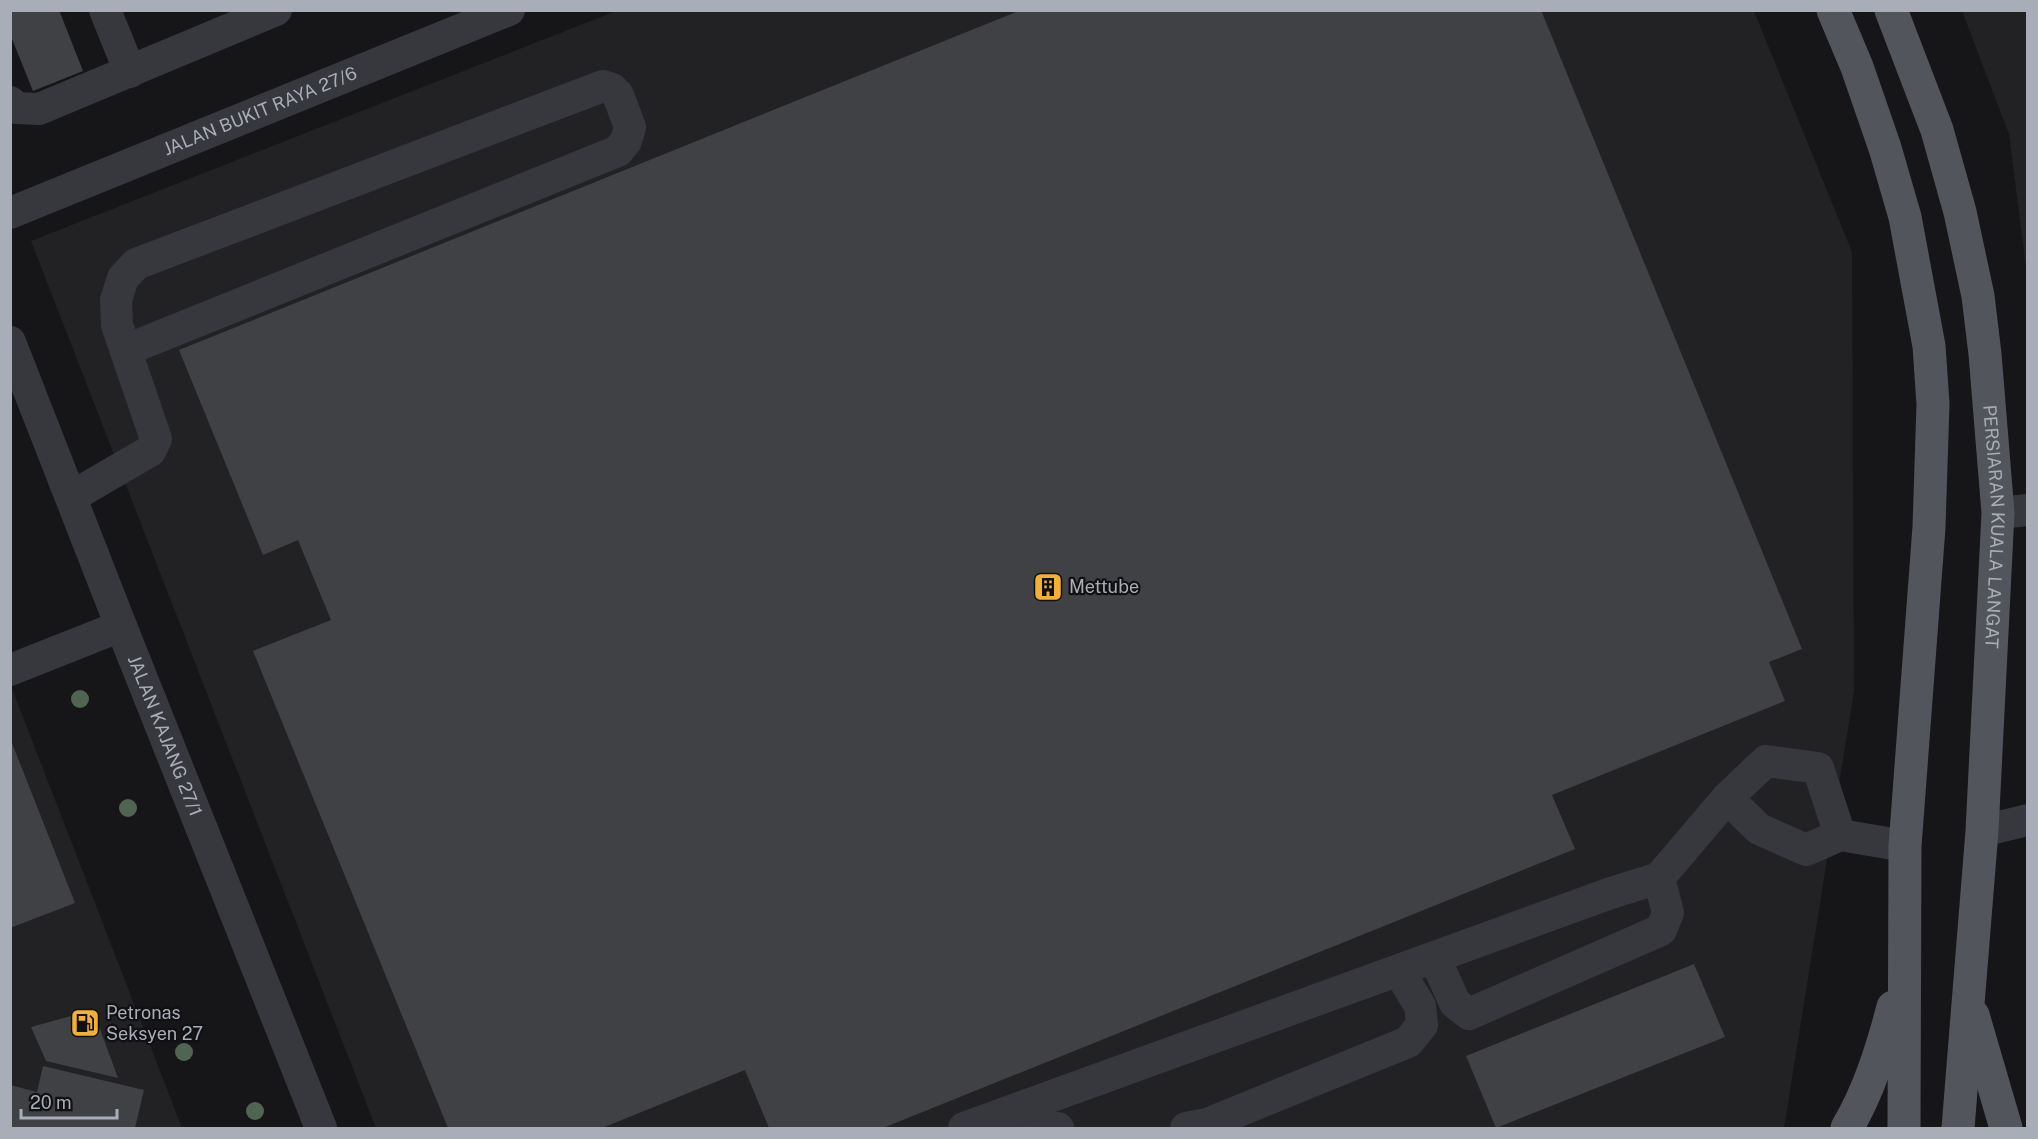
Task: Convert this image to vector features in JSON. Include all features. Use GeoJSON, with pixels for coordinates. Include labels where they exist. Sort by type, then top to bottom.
{"type":"FeatureCollection","features":[{"type":"Feature","properties":{"kind":"main road"},"geometry":{"type":"LineString","coordinates":[[1833,10],[1857,67],[1885,147],[1905,217],[1929,346],[1933,404],[1929,527],[1905,846],[1904,1128]]}},
{"type":"Feature","properties":{"kind":"main road","name":"PERSIARAN KUALA LANGAT"},"geometry":{"type":"LineString","coordinates":[[1891,10],[1937,130],[1960,212],[1978,296],[1985,354],[2013,511],[1982,831],[1958,1128]]}},
{"type":"Feature","properties":{"kind":"main road"},"geometry":{"type":"LineString","coordinates":[[1857,67],[1907,51]]}},
{"type":"Feature","properties":{"kind":"main road"},"geometry":{"type":"LineString","coordinates":[[1847,1128],[1859,1109],[1881,1050],[1905,963]]}},
{"type":"Feature","properties":{"kind":"main road"},"geometry":{"type":"LineString","coordinates":[[1968,999],[2006,1128]]}},
{"type":"Feature","properties":{"kind":"street"},"geometry":{"type":"LineString","coordinates":[[105,10],[130,72]]}},
{"type":"Feature","properties":{"kind":"street"},"geometry":{"type":"LineString","coordinates":[[10,102],[17,108],[39,109],[276,10]]}},
{"type":"Feature","properties":{"kind":"street","name":"JALAN BUKIT RAYA 27/6"},"geometry":{"type":"LineString","coordinates":[[10,213],[509,10]]}},
{"type":"Feature","properties":{"kind":"street"},"geometry":{"type":"LineString","coordinates":[[71,497],[150,451],[156,439],[117,325],[116,300],[123,278],[136,264],[603,86],[612,89],[618,95],[630,127],[626,141],[618,151],[126,350]]}},
{"type":"Feature","properties":{"kind":"street","name":"JALAN KAJANG 27/1"},"geometry":{"type":"LineString","coordinates":[[10,342],[321,1128]]}},
{"type":"Feature","properties":{"kind":"street"},"geometry":{"type":"LineString","coordinates":[[10,670],[121,626]]}},
{"type":"Feature","properties":{"kind":"street"},"geometry":{"type":"LineString","coordinates":[[970,1127],[1611,893],[1659,878],[1727,798],[1766,761],[1818,768],[1840,835]]}},
{"type":"Feature","properties":{"kind":"street"},"geometry":{"type":"LineString","coordinates":[[1727,798],[1759,829],[1806,850],[1840,835],[1905,846]]}},
{"type":"Feature","properties":{"kind":"street"},"geometry":{"type":"LineString","coordinates":[[1982,831],[2028,820]]}},
{"type":"Feature","properties":{"kind":"street"},"geometry":{"type":"LineString","coordinates":[[1435,958],[1455,1003],[1469,1014],[1661,930],[1668,913],[1659,878]]}},
{"type":"Feature","properties":{"kind":"street"},"geometry":{"type":"LineString","coordinates":[[1186,1128],[1207,1124],[1408,1042],[1422,1025],[1420,1006],[1400,971]]}},
{"type":"Feature","properties":{"kind":"street"},"geometry":{"type":"LineString","coordinates":[[970,1127],[1058,1128]]}},
{"type":"Feature","properties":{"kind":"shaded area","name":"Mettube"},"geometry":{"type":"Polygon","coordinates":[[[616,11],[1754,11],[1852,252],[1854,691],[1784,1128],[376,1128],[31,241],[616,11]]]}},
{"type":"Feature","properties":{"kind":"shaded area"},"geometry":{"type":"Polygon","coordinates":[[[1962,11],[2027,11],[2027,275],[2009,134],[1962,11]]]}},
{"type":"Feature","properties":{"kind":"shaded area"},"geometry":{"type":"Polygon","coordinates":[[[13,691],[182,1128],[11,1128],[10,692],[13,691]]]}},
{"type":"Feature","properties":{"kind":"building"},"geometry":{"type":"Polygon","coordinates":[[[10,10],[59,10],[83,71],[33,91],[10,34],[10,10]]]}},
{"type":"Feature","properties":{"kind":"building","name":"Mettube"},"geometry":{"type":"Polygon","coordinates":[[[1021,10],[1541,10],[1802,649],[1769,662],[1785,701],[1552,795],[1575,849],[883,1128],[769,1128],[745,1070],[602,1128],[448,1128],[253,651],[331,620],[298,540],[263,555],[179,350],[1021,10]]]}},
{"type":"Feature","properties":{"kind":"building"},"geometry":{"type":"Polygon","coordinates":[[[10,738],[75,903],[10,928],[10,738]]]}},
{"type":"Feature","properties":{"kind":"building"},"geometry":{"type":"Polygon","coordinates":[[[1694,964],[1725,1037],[1496,1128],[1466,1056],[1694,964]]]}},
{"type":"Feature","properties":{"kind":"building"},"geometry":{"type":"Polygon","coordinates":[[[93,1010],[118,1078],[46,1061],[31,1027],[93,1010]]]}},
{"type":"Feature","properties":{"kind":"building"},"geometry":{"type":"Polygon","coordinates":[[[43,1066],[144,1090],[135,1128],[10,1127],[10,1085],[37,1092],[43,1066]]]}},
{"type":"Feature","properties":{"kind":"place","name":"Mettube"},"geometry":{"type":"Point","coordinates":[1048,587]}},
{"type":"Feature","properties":{"kind":"place","name":"Petronas Seksyen 27"},"geometry":{"type":"Point","coordinates":[85,1023]}}]}
